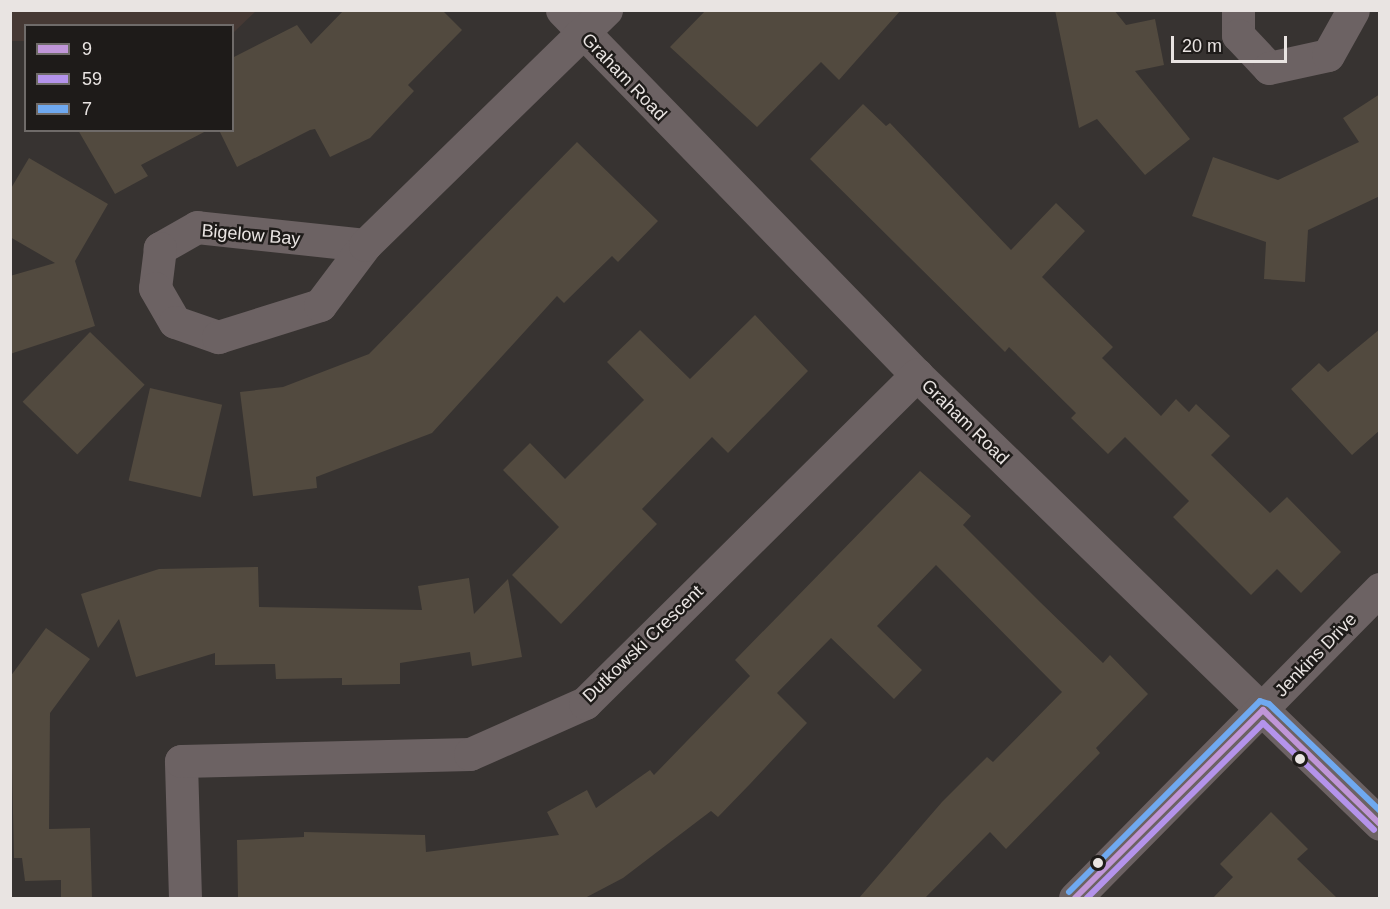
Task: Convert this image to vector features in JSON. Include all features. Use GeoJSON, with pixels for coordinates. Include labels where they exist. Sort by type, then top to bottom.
{"type":"FeatureCollection","features":[{"type":"Feature","properties":{"kind":"street","name":"Bigelow Bay"},"geometry":{"type":"LineString","coordinates":[[365,245],[197,227],[160,248],[155,288],[175,322],[218,337],[320,305],[365,245],[572,22],[606,10]]}},
{"type":"Feature","properties":{"kind":"street"},"geometry":{"type":"LineString","coordinates":[[1239,10],[1238,35],[1269,68],[1328,55],[1353,10]]}},
{"type":"Feature","properties":{"kind":"street","name":"Graham Road"},"geometry":{"type":"LineString","coordinates":[[572,22],[917,375],[1380,824]]}},
{"type":"Feature","properties":{"kind":"street","name":"Dutkowski Crescent"},"geometry":{"type":"LineString","coordinates":[[185,898],[181,761],[470,754],[585,703],[917,375]]}},
{"type":"Feature","properties":{"kind":"street","name":"Jenkins Drive"},"geometry":{"type":"LineString","coordinates":[[1075,898],[1380,589]]}},
{"type":"Feature","properties":{"kind":"shaded area"},"geometry":{"type":"Polygon","coordinates":[[[11,10],[256,11],[234,32],[234,24],[24,24],[24,41],[11,41],[11,10]]]}},
{"type":"Feature","properties":{"kind":"building"},"geometry":{"type":"Polygon","coordinates":[[[344,10],[442,10],[462,30],[408,85],[414,91],[370,138],[330,157],[315,129],[310,130],[237,167],[220,132],[234,132],[234,57],[297,25],[311,44],[344,10]]]}},
{"type":"Feature","properties":{"kind":"building"},"geometry":{"type":"Polygon","coordinates":[[[706,10],[901,10],[839,80],[821,62],[757,127],[670,47],[706,10]]]}},
{"type":"Feature","properties":{"kind":"building"},"geometry":{"type":"Polygon","coordinates":[[[1055,10],[1114,10],[1126,25],[1155,19],[1164,65],[1135,71],[1190,139],[1145,175],[1097,119],[1079,128],[1055,10]]]}},
{"type":"Feature","properties":{"kind":"building"},"geometry":{"type":"Polygon","coordinates":[[[1380,94],[1380,196],[1308,230],[1305,282],[1264,279],[1266,242],[1192,216],[1213,157],[1278,180],[1359,142],[1343,118],[1380,94]]]}},
{"type":"Feature","properties":{"kind":"building"},"geometry":{"type":"Polygon","coordinates":[[[863,104],[886,126],[890,123],[1011,250],[1056,203],[1085,231],[1042,277],[1113,347],[1102,358],[1161,416],[1176,399],[1189,412],[1196,404],[1230,436],[1211,455],[1270,513],[1287,497],[1341,552],[1301,593],[1277,569],[1251,595],[1173,517],[1189,501],[1125,437],[1108,454],[1071,418],[1076,413],[1009,347],[1005,352],[810,159],[863,104]]]}},
{"type":"Feature","properties":{"kind":"building"},"geometry":{"type":"Polygon","coordinates":[[[79,132],[204,132],[141,165],[148,176],[115,194],[79,132]]]}},
{"type":"Feature","properties":{"kind":"building"},"geometry":{"type":"Polygon","coordinates":[[[577,142],[658,221],[618,262],[612,256],[564,303],[557,296],[432,433],[316,477],[317,488],[253,496],[240,392],[283,387],[369,354],[577,142]]]}},
{"type":"Feature","properties":{"kind":"building"},"geometry":{"type":"Polygon","coordinates":[[[29,158],[108,204],[75,261],[95,326],[10,354],[10,276],[55,263],[10,237],[10,190],[29,158]]]}},
{"type":"Feature","properties":{"kind":"building"},"geometry":{"type":"Polygon","coordinates":[[[755,315],[808,371],[728,453],[712,437],[642,509],[657,524],[561,624],[512,575],[559,527],[503,470],[530,443],[565,479],[644,400],[607,362],[640,330],[690,379],[755,315]]]}},
{"type":"Feature","properties":{"kind":"building"},"geometry":{"type":"Polygon","coordinates":[[[1380,329],[1380,430],[1352,455],[1291,389],[1319,363],[1328,372],[1380,329]]]}},
{"type":"Feature","properties":{"kind":"building"},"geometry":{"type":"Polygon","coordinates":[[[90,332],[145,385],[77,455],[23,402],[90,332]]]}},
{"type":"Feature","properties":{"kind":"building"},"geometry":{"type":"Polygon","coordinates":[[[150,388],[222,405],[201,497],[129,481],[150,388]]]}},
{"type":"Feature","properties":{"kind":"building"},"geometry":{"type":"Polygon","coordinates":[[[920,471],[971,516],[963,525],[1040,602],[1103,663],[1110,655],[1148,694],[1096,748],[1100,753],[1006,849],[990,832],[925,898],[859,898],[942,802],[987,757],[993,762],[1062,692],[936,565],[877,626],[922,670],[894,699],[831,638],[777,693],[807,723],[750,784],[718,817],[711,811],[623,878],[585,898],[238,898],[237,840],[304,837],[304,832],[425,835],[426,852],[559,835],[547,812],[587,790],[596,808],[650,770],[654,775],[750,676],[735,660],[920,471]]]}},
{"type":"Feature","properties":{"kind":"building"},"geometry":{"type":"Polygon","coordinates":[[[258,567],[259,607],[422,610],[418,586],[469,578],[474,614],[508,579],[522,657],[472,666],[470,652],[400,663],[400,684],[342,685],[342,678],[276,679],[275,664],[215,665],[215,653],[136,677],[119,619],[98,648],[81,594],[159,569],[258,567]]]}},
{"type":"Feature","properties":{"kind":"building"},"geometry":{"type":"Polygon","coordinates":[[[46,628],[90,659],[50,713],[49,829],[90,828],[92,898],[61,898],[61,880],[25,881],[22,858],[14,858],[10,677],[46,628]]]}},
{"type":"Feature","properties":{"kind":"building"},"geometry":{"type":"Polygon","coordinates":[[[1271,812],[1308,849],[1297,859],[1337,898],[1213,898],[1233,877],[1220,864],[1271,812]]]}},
{"type":"Feature","properties":{"kind":"transit line","name":"7"},"geometry":{"type":"LineString","coordinates":[[1069,892],[1260,701],[1269,704],[1380,811]]}},
{"type":"Feature","properties":{"kind":"transit line","name":"9"},"geometry":{"type":"LineString","coordinates":[[1075,898],[1263,710],[1380,824]]}},
{"type":"Feature","properties":{"kind":"transit line","name":"59"},"geometry":{"type":"LineString","coordinates":[[1087,898],[1263,723],[1374,830]]}}]}
